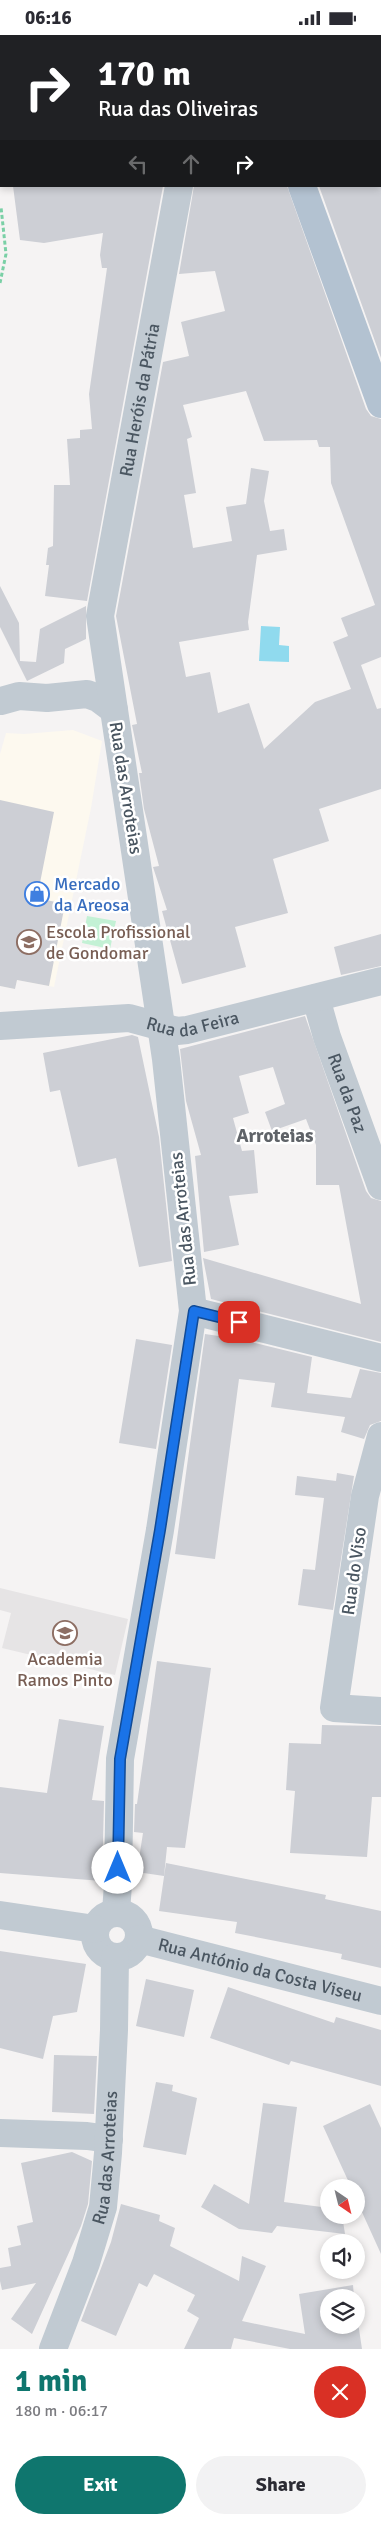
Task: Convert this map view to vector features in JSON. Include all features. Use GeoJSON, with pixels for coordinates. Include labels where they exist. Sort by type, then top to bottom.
{"type":"FeatureCollection","features":[{"type":"Feature","properties":{"kind":"main road"},"geometry":{"type":"LineString","coordinates":[[302,187],[381,404]]}},
{"type":"Feature","properties":{"kind":"street","name":"Rua Heróis da Pátria"},"geometry":{"type":"LineString","coordinates":[[100,616],[179,187]]}},
{"type":"Feature","properties":{"kind":"street","name":"Rua das Arroteias"},"geometry":{"type":"LineString","coordinates":[[100,616],[161,1027],[194,1311],[164,1502],[120,1759],[118,1883],[105,1920]]}},
{"type":"Feature","properties":{"kind":"street"},"geometry":{"type":"LineString","coordinates":[[1,701],[18,696],[48,698],[87,694],[98,698],[114,710]]}},
{"type":"Feature","properties":{"kind":"street","name":"Rua da Feira"},"geometry":{"type":"LineString","coordinates":[[0,1026],[130,1018],[177,1031],[187,1030],[381,981]]}},
{"type":"Feature","properties":{"kind":"street","name":"Rua da Paz"},"geometry":{"type":"LineString","coordinates":[[316,998],[327,1037],[381,1186]]}},
{"type":"Feature","properties":{"kind":"street"},"geometry":{"type":"LineString","coordinates":[[194,1311],[381,1358]]}},
{"type":"Feature","properties":{"kind":"street","name":"Rua do Viso"},"geometry":{"type":"LineString","coordinates":[[381,1436],[365,1496],[334,1708],[381,1711]]}},
{"type":"Feature","properties":{"kind":"street"},"geometry":{"type":"LineString","coordinates":[[0,1915],[105,1920],[123,1913],[134,1920],[139,1932],[139,1939],[133,1950],[128,1954],[115,1957],[103,1952],[98,1947],[94,1935],[105,1920]]}},
{"type":"Feature","properties":{"kind":"street","name":"Rua António da Costa Viseu"},"geometry":{"type":"LineString","coordinates":[[139,1939],[381,2001]]}},
{"type":"Feature","properties":{"kind":"street","name":"Rua das Arroteias"},"geometry":{"type":"LineString","coordinates":[[53,2349],[86,2263],[103,2207],[109,2139],[115,1957]]}},
{"type":"Feature","properties":{"kind":"street"},"geometry":{"type":"LineString","coordinates":[[0,2133],[87,2136],[109,2139]]}},
{"type":"Feature","properties":{"kind":"path"},"geometry":{"type":"LineString","coordinates":[[0,283],[6,254],[1,207]]}},
{"type":"Feature","properties":{"kind":"shaded area","name":"Mercado da Areosa"},"geometry":{"type":"Polygon","coordinates":[[[73,730],[102,741],[91,808],[54,987],[17,980],[15,989],[0,986],[0,754],[6,733],[24,734],[73,730]]]}},
{"type":"Feature","properties":{"kind":"shaded area","name":"Academia Ramos Pinto"},"geometry":{"type":"Polygon","coordinates":[[[0,1588],[128,1619],[115,1675],[2,1648],[11,1613],[0,1610],[0,1588]]]}},
{"type":"Feature","properties":{"kind":"green space"},"geometry":{"type":"Polygon","coordinates":[[[87,916],[116,921],[110,949],[82,943],[87,916]]]}},
{"type":"Feature","properties":{"kind":"water"},"geometry":{"type":"Polygon","coordinates":[[[261,626],[280,627],[279,645],[289,646],[289,662],[259,661],[261,626]]]}},
{"type":"Feature","properties":{"kind":"building"},"geometry":{"type":"Polygon","coordinates":[[[13,187],[163,187],[87,601],[45,596],[49,565],[46,565],[48,548],[53,546],[54,485],[70,485],[67,439],[80,438],[80,430],[92,429],[89,394],[107,268],[102,268],[100,255],[103,233],[44,243],[20,240],[13,187]]]}},
{"type":"Feature","properties":{"kind":"building"},"geometry":{"type":"Polygon","coordinates":[[[194,187],[287,187],[366,409],[371,416],[381,419],[381,657],[361,665],[377,709],[381,708],[381,789],[319,809],[329,841],[273,859],[288,913],[235,927],[246,967],[182,984],[162,911],[167,910],[153,867],[159,866],[144,809],[139,773],[142,773],[132,725],[137,724],[116,616],[163,362],[189,356],[181,322],[225,311],[215,271],[179,274],[194,187]],[[246,391],[183,405],[192,437],[187,439],[196,493],[184,495],[193,548],[232,541],[226,507],[246,504],[251,468],[269,471],[264,501],[270,531],[284,529],[287,550],[257,555],[248,622],[249,630],[179,642],[186,677],[210,672],[218,713],[249,703],[264,749],[315,702],[351,689],[333,642],[348,636],[341,618],[375,605],[331,483],[330,447],[319,447],[317,440],[264,441],[246,391]]]}},
{"type":"Feature","properties":{"kind":"building"},"geometry":{"type":"Polygon","coordinates":[[[319,187],[381,187],[381,358],[319,187]]]}},
{"type":"Feature","properties":{"kind":"building"},"geometry":{"type":"Polygon","coordinates":[[[0,586],[19,623],[20,661],[36,662],[40,629],[86,606],[86,639],[65,649],[64,663],[27,681],[0,627],[0,586]]]}},
{"type":"Feature","properties":{"kind":"building"},"geometry":{"type":"Polygon","coordinates":[[[0,800],[54,812],[37,898],[65,904],[49,986],[17,980],[15,989],[0,986],[0,800]]]}},
{"type":"Feature","properties":{"kind":"building"},"geometry":{"type":"Polygon","coordinates":[[[381,934],[381,966],[341,975],[334,947],[381,934]]]}},
{"type":"Feature","properties":{"kind":"building"},"geometry":{"type":"Polygon","coordinates":[[[305,1016],[366,1191],[371,1198],[381,1201],[381,1342],[211,1299],[203,1258],[361,1304],[339,1185],[316,1185],[316,1145],[306,1119],[272,1131],[265,1112],[285,1104],[273,1067],[239,1076],[249,1113],[233,1118],[242,1151],[254,1150],[258,1193],[229,1196],[239,1245],[204,1252],[195,1156],[201,1155],[186,1101],[180,1049],[305,1016]]]}},
{"type":"Feature","properties":{"kind":"building"},"geometry":{"type":"Polygon","coordinates":[[[132,1035],[138,1037],[159,1137],[172,1261],[139,1267],[116,1158],[78,1167],[60,1090],[50,1092],[43,1053],[132,1035]]]}},
{"type":"Feature","properties":{"kind":"building"},"geometry":{"type":"Polygon","coordinates":[[[205,1334],[239,1339],[312,1357],[307,1393],[351,1398],[360,1369],[381,1373],[381,1421],[370,1425],[364,1439],[341,1432],[345,1417],[271,1407],[275,1383],[239,1379],[215,1559],[175,1554],[205,1334]]]}},
{"type":"Feature","properties":{"kind":"building"},"geometry":{"type":"Polygon","coordinates":[[[136,1339],[172,1345],[156,1449],[119,1443],[136,1339]]]}},
{"type":"Feature","properties":{"kind":"building"},"geometry":{"type":"Polygon","coordinates":[[[337,1473],[354,1476],[333,1610],[298,1605],[303,1569],[315,1570],[324,1498],[295,1495],[297,1476],[336,1481],[337,1473]]]}},
{"type":"Feature","properties":{"kind":"building"},"geometry":{"type":"Polygon","coordinates":[[[157,1661],[211,1668],[185,1848],[167,1847],[164,1876],[137,1872],[143,1833],[134,1832],[135,1804],[137,1804],[157,1661]]]}},
{"type":"Feature","properties":{"kind":"building"},"geometry":{"type":"Polygon","coordinates":[[[59,1719],[104,1726],[92,1800],[104,1801],[102,1881],[0,1873],[0,1787],[47,1793],[59,1719]]]}},
{"type":"Feature","properties":{"kind":"building"},"geometry":{"type":"Polygon","coordinates":[[[322,1725],[381,1726],[381,1797],[372,1797],[367,1857],[290,1853],[295,1791],[286,1790],[289,1743],[321,1744],[322,1725]]]}},
{"type":"Feature","properties":{"kind":"building"},"geometry":{"type":"Polygon","coordinates":[[[166,1863],[326,1895],[325,1899],[381,1911],[381,1968],[341,1959],[342,1954],[235,1933],[237,1922],[159,1911],[166,1863]]]}},
{"type":"Feature","properties":{"kind":"building"},"geometry":{"type":"Polygon","coordinates":[[[0,1951],[86,1964],[77,2012],[53,2016],[43,2059],[0,2048],[0,1951]]]}},
{"type":"Feature","properties":{"kind":"building"},"geometry":{"type":"Polygon","coordinates":[[[146,1979],[194,1990],[184,2037],[136,2026],[146,1979]]]}},
{"type":"Feature","properties":{"kind":"building"},"geometry":{"type":"Polygon","coordinates":[[[228,1987],[334,2023],[336,2017],[381,2030],[381,2086],[291,2061],[289,2065],[210,2038],[228,1987]]]}},
{"type":"Feature","properties":{"kind":"building"},"geometry":{"type":"Polygon","coordinates":[[[54,2055],[97,2056],[94,2114],[52,2112],[54,2055]]]}},
{"type":"Feature","properties":{"kind":"building"},"geometry":{"type":"Polygon","coordinates":[[[156,2082],[173,2085],[172,2091],[197,2098],[186,2155],[143,2147],[156,2082]]]}},
{"type":"Feature","properties":{"kind":"building"},"geometry":{"type":"Polygon","coordinates":[[[263,2103],[297,2107],[284,2202],[320,2207],[320,2224],[343,2224],[345,2234],[277,2226],[272,2233],[239,2229],[201,2207],[214,2184],[249,2204],[263,2103]]]}},
{"type":"Feature","properties":{"kind":"building"},"geometry":{"type":"Polygon","coordinates":[[[370,2104],[381,2128],[381,2254],[365,2219],[365,2179],[347,2179],[323,2126],[370,2104]]]}},
{"type":"Feature","properties":{"kind":"building"},"geometry":{"type":"Polygon","coordinates":[[[72,2152],[92,2161],[88,2204],[81,2226],[32,2334],[11,2319],[36,2283],[2,2290],[0,2281],[0,2268],[11,2266],[8,2248],[21,2245],[17,2226],[33,2222],[21,2163],[72,2152]]]}},
{"type":"Feature","properties":{"kind":"building"},"geometry":{"type":"Polygon","coordinates":[[[121,2204],[160,2215],[159,2221],[175,2228],[170,2246],[239,2281],[242,2256],[266,2266],[242,2321],[305,2334],[299,2294],[320,2290],[320,2334],[360,2334],[362,2349],[290,2349],[234,2338],[231,2349],[184,2349],[199,2318],[187,2311],[195,2295],[154,2274],[147,2287],[139,2283],[116,2336],[81,2321],[111,2242],[121,2204]]]}},
{"type":"Feature","properties":{"kind":"building"},"geometry":{"type":"Polygon","coordinates":[[[353,2285],[353,2289],[329,2289],[353,2285]]]}},
{"type":"Feature","properties":{"kind":"place","name":"Mercado da Areosa"},"geometry":{"type":"Point","coordinates":[37,894]}},
{"type":"Feature","properties":{"kind":"place","name":"Escola Profissional de Gondomar"},"geometry":{"type":"Point","coordinates":[29,942]}},
{"type":"Feature","properties":{"kind":"place","name":"Academia Ramos Pinto"},"geometry":{"type":"Point","coordinates":[65,1633]}},
{"type":"Feature","properties":{"kind":"district","name":"Arroteias"},"geometry":{"type":"Point","coordinates":[275,1136]}},
{"type":"Feature","properties":{"kind":"route"},"geometry":{"type":"LineString","coordinates":[[118,1868],[120,1759],[160,1530],[194,1311],[239,1322]]}}]}
